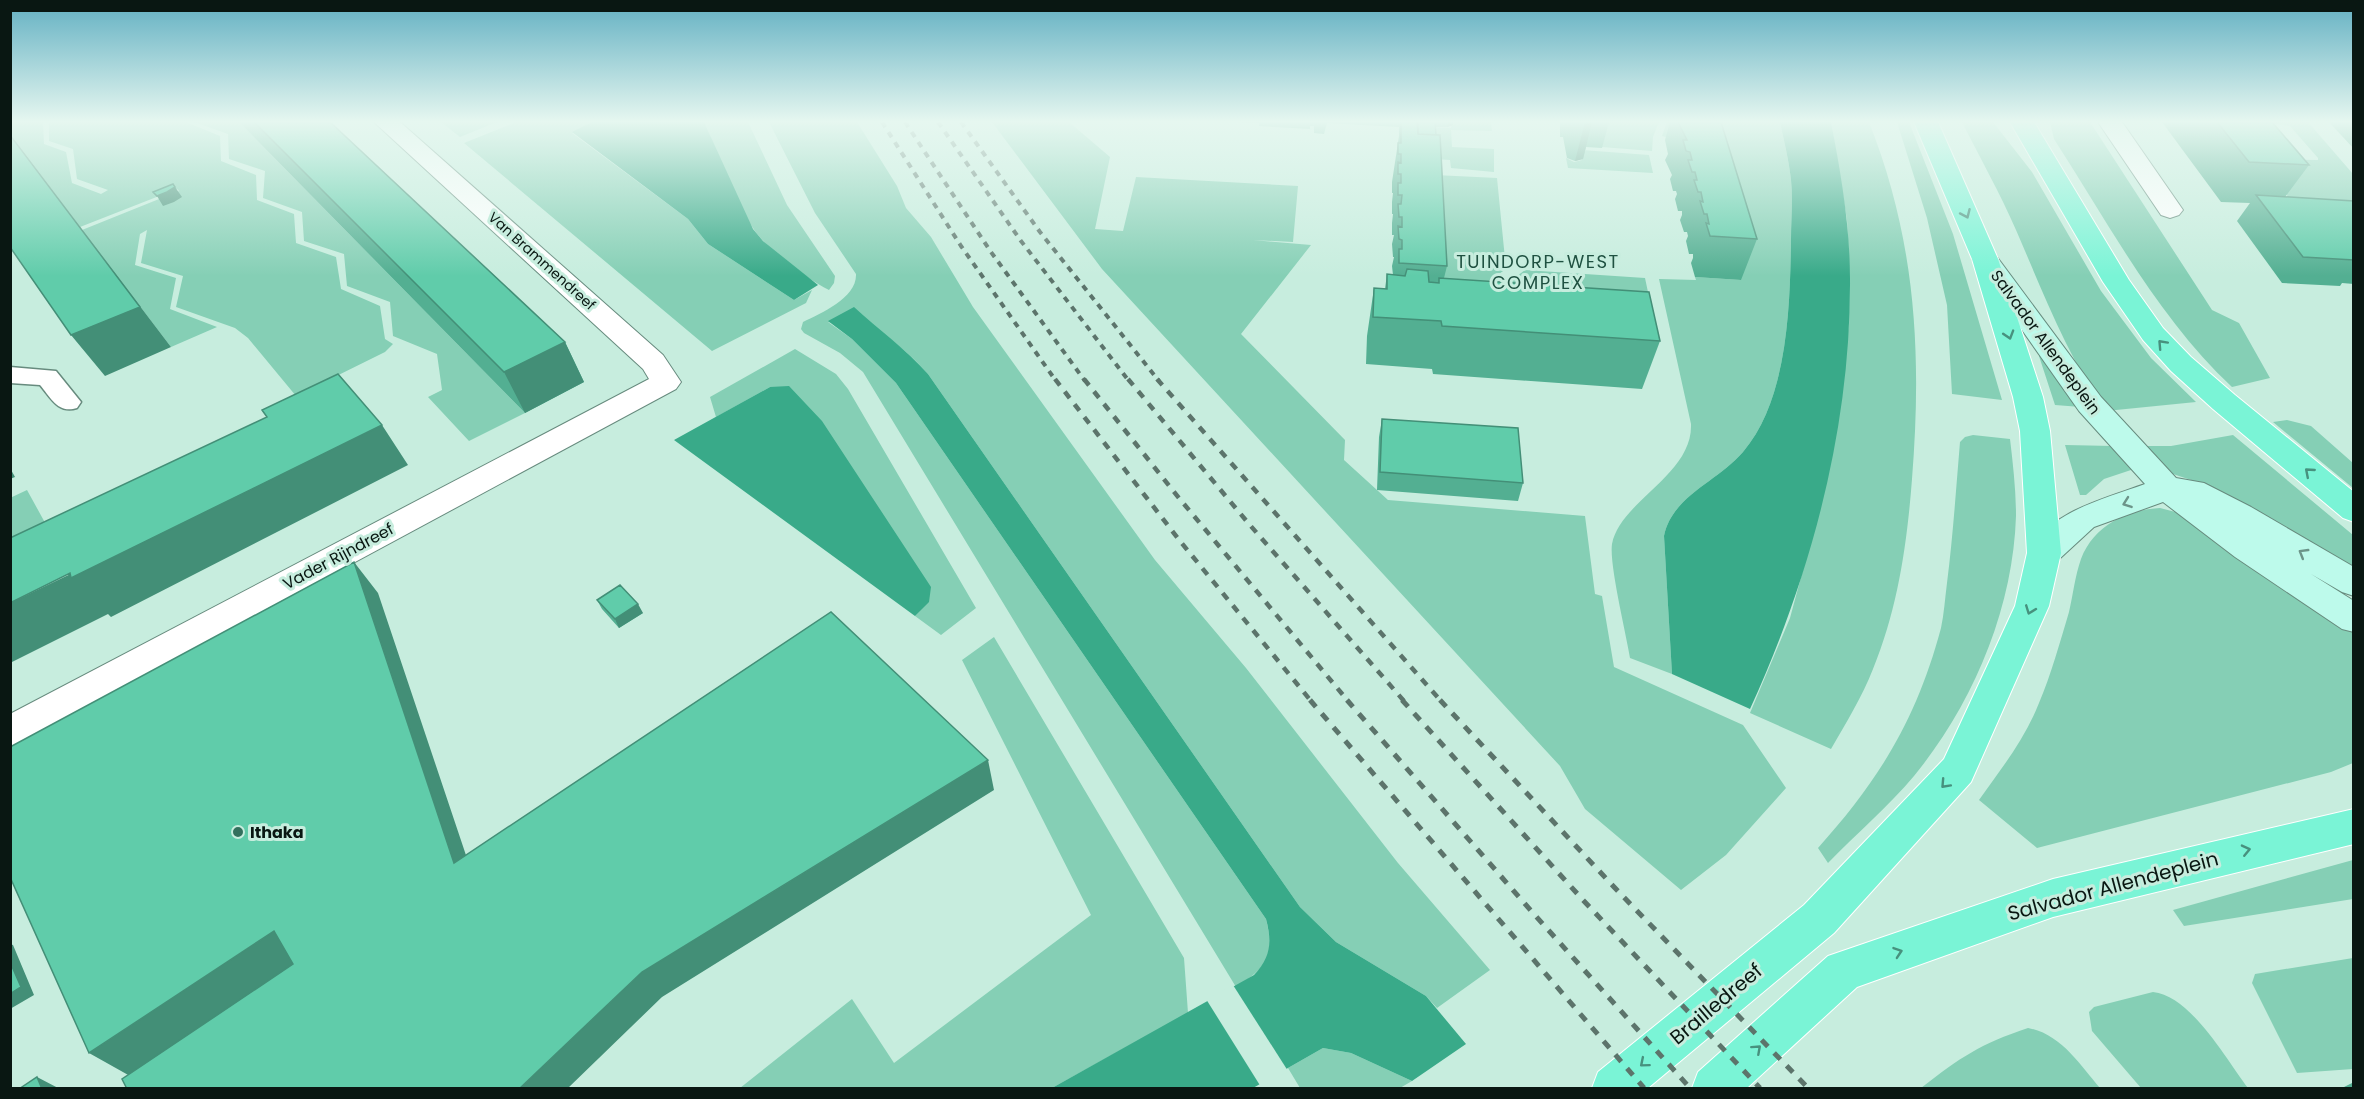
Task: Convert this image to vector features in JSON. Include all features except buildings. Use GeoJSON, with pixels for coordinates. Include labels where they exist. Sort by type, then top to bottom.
{"type":"FeatureCollection","features":[{"type":"Feature","properties":{"kind":"main road"},"geometry":{"type":"LineString","coordinates":[[1948,173],[1985,259]]}},
{"type":"Feature","properties":{"kind":"main road"},"geometry":{"type":"LineString","coordinates":[[2053,173],[2141,316],[2181,364],[2354,510]]}},
{"type":"Feature","properties":{"kind":"main road","name":"Salvador Allendeplein"},"geometry":{"type":"LineString","coordinates":[[1985,259],[2100,416],[2167,488],[2247,548],[2354,619]]}},
{"type":"Feature","properties":{"kind":"main road","name":"Salvador Allendeplein"},"geometry":{"type":"LineString","coordinates":[[1819,919],[1958,770],[2032,606],[2044,553],[2035,431],[2028,397],[1985,259]]}},
{"type":"Feature","properties":{"kind":"main road"},"geometry":{"type":"LineString","coordinates":[[2044,553],[2083,519],[2167,488],[2193,491],[2240,515],[2354,583]]}},
{"type":"Feature","properties":{"kind":"main road","name":"Salvador Allendeplein"},"geometry":{"type":"LineString","coordinates":[[1714,1089],[1843,971],[2053,898],[2354,826]]}},
{"type":"Feature","properties":{"kind":"main road","name":"Brailledreef"},"geometry":{"type":"LineString","coordinates":[[1614,1089],[1819,919]]}},
{"type":"Feature","properties":{"kind":"street","name":"Van Brammendreef"},"geometry":{"type":"LineString","coordinates":[[444,173],[653,362],[666,382]]}},
{"type":"Feature","properties":{"kind":"street"},"geometry":{"type":"LineString","coordinates":[[2145,173],[2170,210]]}},
{"type":"Feature","properties":{"kind":"street","name":"Vader Rijndreef"},"geometry":{"type":"LineString","coordinates":[[10,732],[666,382]]}},
{"type":"Feature","properties":{"kind":"lane"},"geometry":{"type":"LineString","coordinates":[[10,375],[47,377],[68,402]]}},
{"type":"Feature","properties":{"kind":"shaded area"},"geometry":{"type":"Polygon","coordinates":[[[40,173],[70,173],[72,183],[101,194],[108,190],[77,179],[76,173],[252,173],[256,175],[257,200],[294,214],[296,243],[336,257],[341,289],[380,306],[385,339],[393,344],[385,352],[296,396],[248,338],[235,328],[176,307],[183,276],[141,263],[147,230],[140,234],[135,265],[176,278],[170,309],[217,327],[171,347],[82,230],[179,191],[177,189],[80,227],[40,173]]]}},
{"type":"Feature","properties":{"kind":"shaded area"},"geometry":{"type":"Polygon","coordinates":[[[265,173],[289,173],[525,413],[469,441],[428,397],[442,390],[437,354],[393,336],[390,302],[347,286],[344,254],[304,241],[302,212],[263,198],[265,173]]]}},
{"type":"Feature","properties":{"kind":"shaded area"},"geometry":{"type":"Polygon","coordinates":[[[500,173],[626,173],[688,219],[708,244],[794,300],[812,290],[806,303],[712,351],[500,173]]]}},
{"type":"Feature","properties":{"kind":"shaded area"},"geometry":{"type":"Polygon","coordinates":[[[627,173],[727,173],[753,229],[763,241],[818,285],[794,300],[708,244],[688,219],[627,173]]]}},
{"type":"Feature","properties":{"kind":"shaded area"},"geometry":{"type":"Polygon","coordinates":[[[726,173],[772,173],[787,205],[835,276],[834,283],[829,290],[810,279],[767,245],[753,228],[739,204],[726,173]]]}},
{"type":"Feature","properties":{"kind":"shaded area"},"geometry":{"type":"Polygon","coordinates":[[[795,173],[889,173],[906,208],[931,237],[973,307],[1155,560],[1246,668],[1398,863],[1490,970],[1437,1008],[1426,996],[1336,942],[1300,907],[928,374],[894,343],[872,333],[828,322],[852,339],[896,383],[1266,919],[1270,943],[1266,959],[1255,973],[1236,987],[863,372],[840,353],[804,333],[801,329],[803,322],[837,304],[855,283],[856,274],[815,213],[795,173]]]}},
{"type":"Feature","properties":{"kind":"shaded area"},"geometry":{"type":"Polygon","coordinates":[[[1030,173],[1107,173],[1095,229],[1123,231],[1136,177],[1298,186],[1293,242],[1253,240],[1311,245],[1241,334],[1345,440],[1344,460],[1388,500],[1585,516],[1595,594],[1602,596],[1614,667],[1743,725],[1786,788],[1726,855],[1681,890],[1585,809],[1560,766],[1102,269],[1030,173]]]}},
{"type":"Feature","properties":{"kind":"shaded area"},"geometry":{"type":"Polygon","coordinates":[[[1710,173],[1790,173],[1792,195],[1787,322],[1778,379],[1769,406],[1758,430],[1743,452],[1676,510],[1664,536],[1672,674],[1630,658],[1615,582],[1612,544],[1628,514],[1669,473],[1681,458],[1689,442],[1691,424],[1659,279],[1696,280],[1695,277],[1741,280],[1710,173]]]}},
{"type":"Feature","properties":{"kind":"shaded area"},"geometry":{"type":"Polygon","coordinates":[[[1790,173],[1840,173],[1848,239],[1850,279],[1848,335],[1835,445],[1809,554],[1792,607],[1750,709],[1672,674],[1664,536],[1676,510],[1743,452],[1758,430],[1769,406],[1784,351],[1789,294],[1792,187],[1790,173]]]}},
{"type":"Feature","properties":{"kind":"shaded area"},"geometry":{"type":"Polygon","coordinates":[[[1839,173],[1887,173],[1906,254],[1912,298],[1915,342],[1915,432],[1904,552],[1889,623],[1869,679],[1831,749],[1750,713],[1790,618],[1817,518],[1849,325],[1850,279],[1847,220],[1839,173]]]}},
{"type":"Feature","properties":{"kind":"shaded area"},"geometry":{"type":"Polygon","coordinates":[[[1913,173],[1929,173],[1953,234],[2002,400],[1952,394],[1947,305],[1927,218],[1913,173]]]}},
{"type":"Feature","properties":{"kind":"shaded area"},"geometry":{"type":"Polygon","coordinates":[[[1989,173],[2033,173],[2101,291],[2151,358],[2196,402],[2106,411],[2068,346],[1989,173]]]}},
{"type":"Feature","properties":{"kind":"shaded area"},"geometry":{"type":"Polygon","coordinates":[[[2076,173],[2123,173],[2212,310],[2239,323],[2270,378],[2232,387],[2181,331],[2136,269],[2076,173]]]}},
{"type":"Feature","properties":{"kind":"shaded area"},"geometry":{"type":"Polygon","coordinates":[[[2269,173],[2353,174],[2353,217],[2302,214],[2269,173]]]}},
{"type":"Feature","properties":{"kind":"shaded area"},"geometry":{"type":"Polygon","coordinates":[[[1435,175],[1497,178],[1506,269],[1450,308],[1440,306],[1435,175]]]}},
{"type":"Feature","properties":{"kind":"shaded area"},"geometry":{"type":"Polygon","coordinates":[[[1525,270],[1645,278],[1655,325],[1504,286],[1525,270]]]}},
{"type":"Feature","properties":{"kind":"shaded area"},"geometry":{"type":"Polygon","coordinates":[[[854,307],[902,348],[928,374],[1300,907],[1336,942],[1426,996],[1466,1044],[1412,1081],[1351,1053],[1323,1048],[1253,1088],[1052,1088],[1254,975],[1264,962],[1269,949],[1266,919],[896,383],[852,339],[828,321],[854,307]]]}},
{"type":"Feature","properties":{"kind":"shaded area"},"geometry":{"type":"Polygon","coordinates":[[[795,349],[836,374],[848,389],[976,608],[941,635],[915,616],[929,601],[770,387],[716,417],[710,397],[795,349]]]}},
{"type":"Feature","properties":{"kind":"shaded area"},"geometry":{"type":"Polygon","coordinates":[[[2041,354],[2081,407],[2055,405],[2039,356],[2041,354]]]}},
{"type":"Feature","properties":{"kind":"shaded area"},"geometry":{"type":"Polygon","coordinates":[[[789,386],[822,421],[931,587],[929,602],[915,616],[674,440],[770,387],[789,386]]]}},
{"type":"Feature","properties":{"kind":"shaded area"},"geometry":{"type":"Polygon","coordinates":[[[2287,420],[2311,426],[2353,463],[2353,488],[2273,422],[2287,420]]]}},
{"type":"Feature","properties":{"kind":"shaded area"},"geometry":{"type":"Polygon","coordinates":[[[1973,435],[2010,439],[2016,516],[2007,586],[1998,620],[1971,687],[1935,748],[1914,776],[1883,810],[1828,863],[1818,848],[1860,797],[1894,746],[1908,719],[1931,660],[1944,612],[1960,442],[1965,437],[1973,435]]]}},
{"type":"Feature","properties":{"kind":"shaded area"},"geometry":{"type":"Polygon","coordinates":[[[2233,435],[2353,535],[2353,576],[2212,487],[2161,470],[2139,446],[2171,446],[2233,435]]]}},
{"type":"Feature","properties":{"kind":"shaded area"},"geometry":{"type":"Polygon","coordinates":[[[2065,445],[2113,446],[2134,469],[2104,479],[2086,495],[2080,495],[2065,445]]]}},
{"type":"Feature","properties":{"kind":"shaded area"},"geometry":{"type":"Polygon","coordinates":[[[27,490],[54,539],[11,547],[10,498],[27,490]]]}},
{"type":"Feature","properties":{"kind":"shaded area"},"geometry":{"type":"Polygon","coordinates":[[[2160,508],[2187,515],[2353,633],[2353,763],[2331,772],[2037,848],[1979,800],[2020,741],[2039,703],[2059,647],[2079,565],[2087,547],[2103,528],[2124,516],[2160,508]]]}},
{"type":"Feature","properties":{"kind":"shaded area"},"geometry":{"type":"Polygon","coordinates":[[[994,637],[1184,958],[1188,1013],[1052,1088],[740,1088],[852,999],[894,1063],[1091,915],[962,660],[994,637]]]}},
{"type":"Feature","properties":{"kind":"shaded area"},"geometry":{"type":"Polygon","coordinates":[[[2353,860],[2353,899],[2184,926],[2173,910],[2353,860]]]}},
{"type":"Feature","properties":{"kind":"shaded area"},"geometry":{"type":"Polygon","coordinates":[[[2353,958],[2353,1069],[2297,1073],[2252,983],[2255,974],[2353,958]]]}},
{"type":"Feature","properties":{"kind":"shaded area"},"geometry":{"type":"Polygon","coordinates":[[[2153,992],[2167,996],[2194,1016],[2248,1088],[2141,1088],[2092,1031],[2089,1012],[2094,1007],[2153,992]]]}},
{"type":"Feature","properties":{"kind":"shaded area"},"geometry":{"type":"Polygon","coordinates":[[[2028,1028],[2040,1031],[2060,1044],[2077,1060],[2100,1088],[1921,1088],[1972,1052],[2028,1028]]]}},
{"type":"Feature","properties":{"kind":"shaded area"},"geometry":{"type":"Polygon","coordinates":[[[1323,1048],[1351,1053],[1412,1081],[1400,1088],[1300,1088],[1288,1068],[1323,1048]]]}},
{"type":"Feature","properties":{"kind":"pier"},"geometry":{"type":"Polygon","coordinates":[[[1233,985],[1288,1071],[1261,1087],[1206,999],[1233,985]]]}},
{"type":"Feature","properties":{"kind":"railway"},"geometry":{"type":"LineString","coordinates":[[915,173],[961,246],[1056,381]]}},
{"type":"Feature","properties":{"kind":"railway"},"geometry":{"type":"LineString","coordinates":[[939,173],[991,252],[1085,381]]}},
{"type":"Feature","properties":{"kind":"railway"},"geometry":{"type":"LineString","coordinates":[[974,173],[1021,241],[1129,381]]}},
{"type":"Feature","properties":{"kind":"railway"},"geometry":{"type":"LineString","coordinates":[[998,173],[1040,232],[1159,381]]}},
{"type":"Feature","properties":{"kind":"railway"},"geometry":{"type":"LineString","coordinates":[[1055,379],[1180,541],[1311,701]]}},
{"type":"Feature","properties":{"kind":"railway"},"geometry":{"type":"LineString","coordinates":[[1084,379],[1179,498],[1348,701]]}},
{"type":"Feature","properties":{"kind":"railway"},"geometry":{"type":"LineString","coordinates":[[1128,379],[1249,524],[1404,701]]}},
{"type":"Feature","properties":{"kind":"railway"},"geometry":{"type":"LineString","coordinates":[[1157,379],[1441,701]]}},
{"type":"Feature","properties":{"kind":"railway"},"geometry":{"type":"LineString","coordinates":[[1310,700],[1644,1088]]}},
{"type":"Feature","properties":{"kind":"railway"},"geometry":{"type":"LineString","coordinates":[[1347,700],[1690,1088]]}},
{"type":"Feature","properties":{"kind":"railway"},"geometry":{"type":"LineString","coordinates":[[1402,700],[1583,900],[1760,1088]]}},
{"type":"Feature","properties":{"kind":"railway"},"geometry":{"type":"LineString","coordinates":[[1440,700],[1615,888],[1808,1088]]}},
{"type":"Feature","properties":{"kind":"place","name":"Ithaka"},"geometry":{"type":"Point","coordinates":[238,832]}},
{"type":"Feature","properties":{"kind":"district","name":"TUINDORP-WEST COMPLEX"},"geometry":{"type":"Point","coordinates":[1538,272]}}]}
